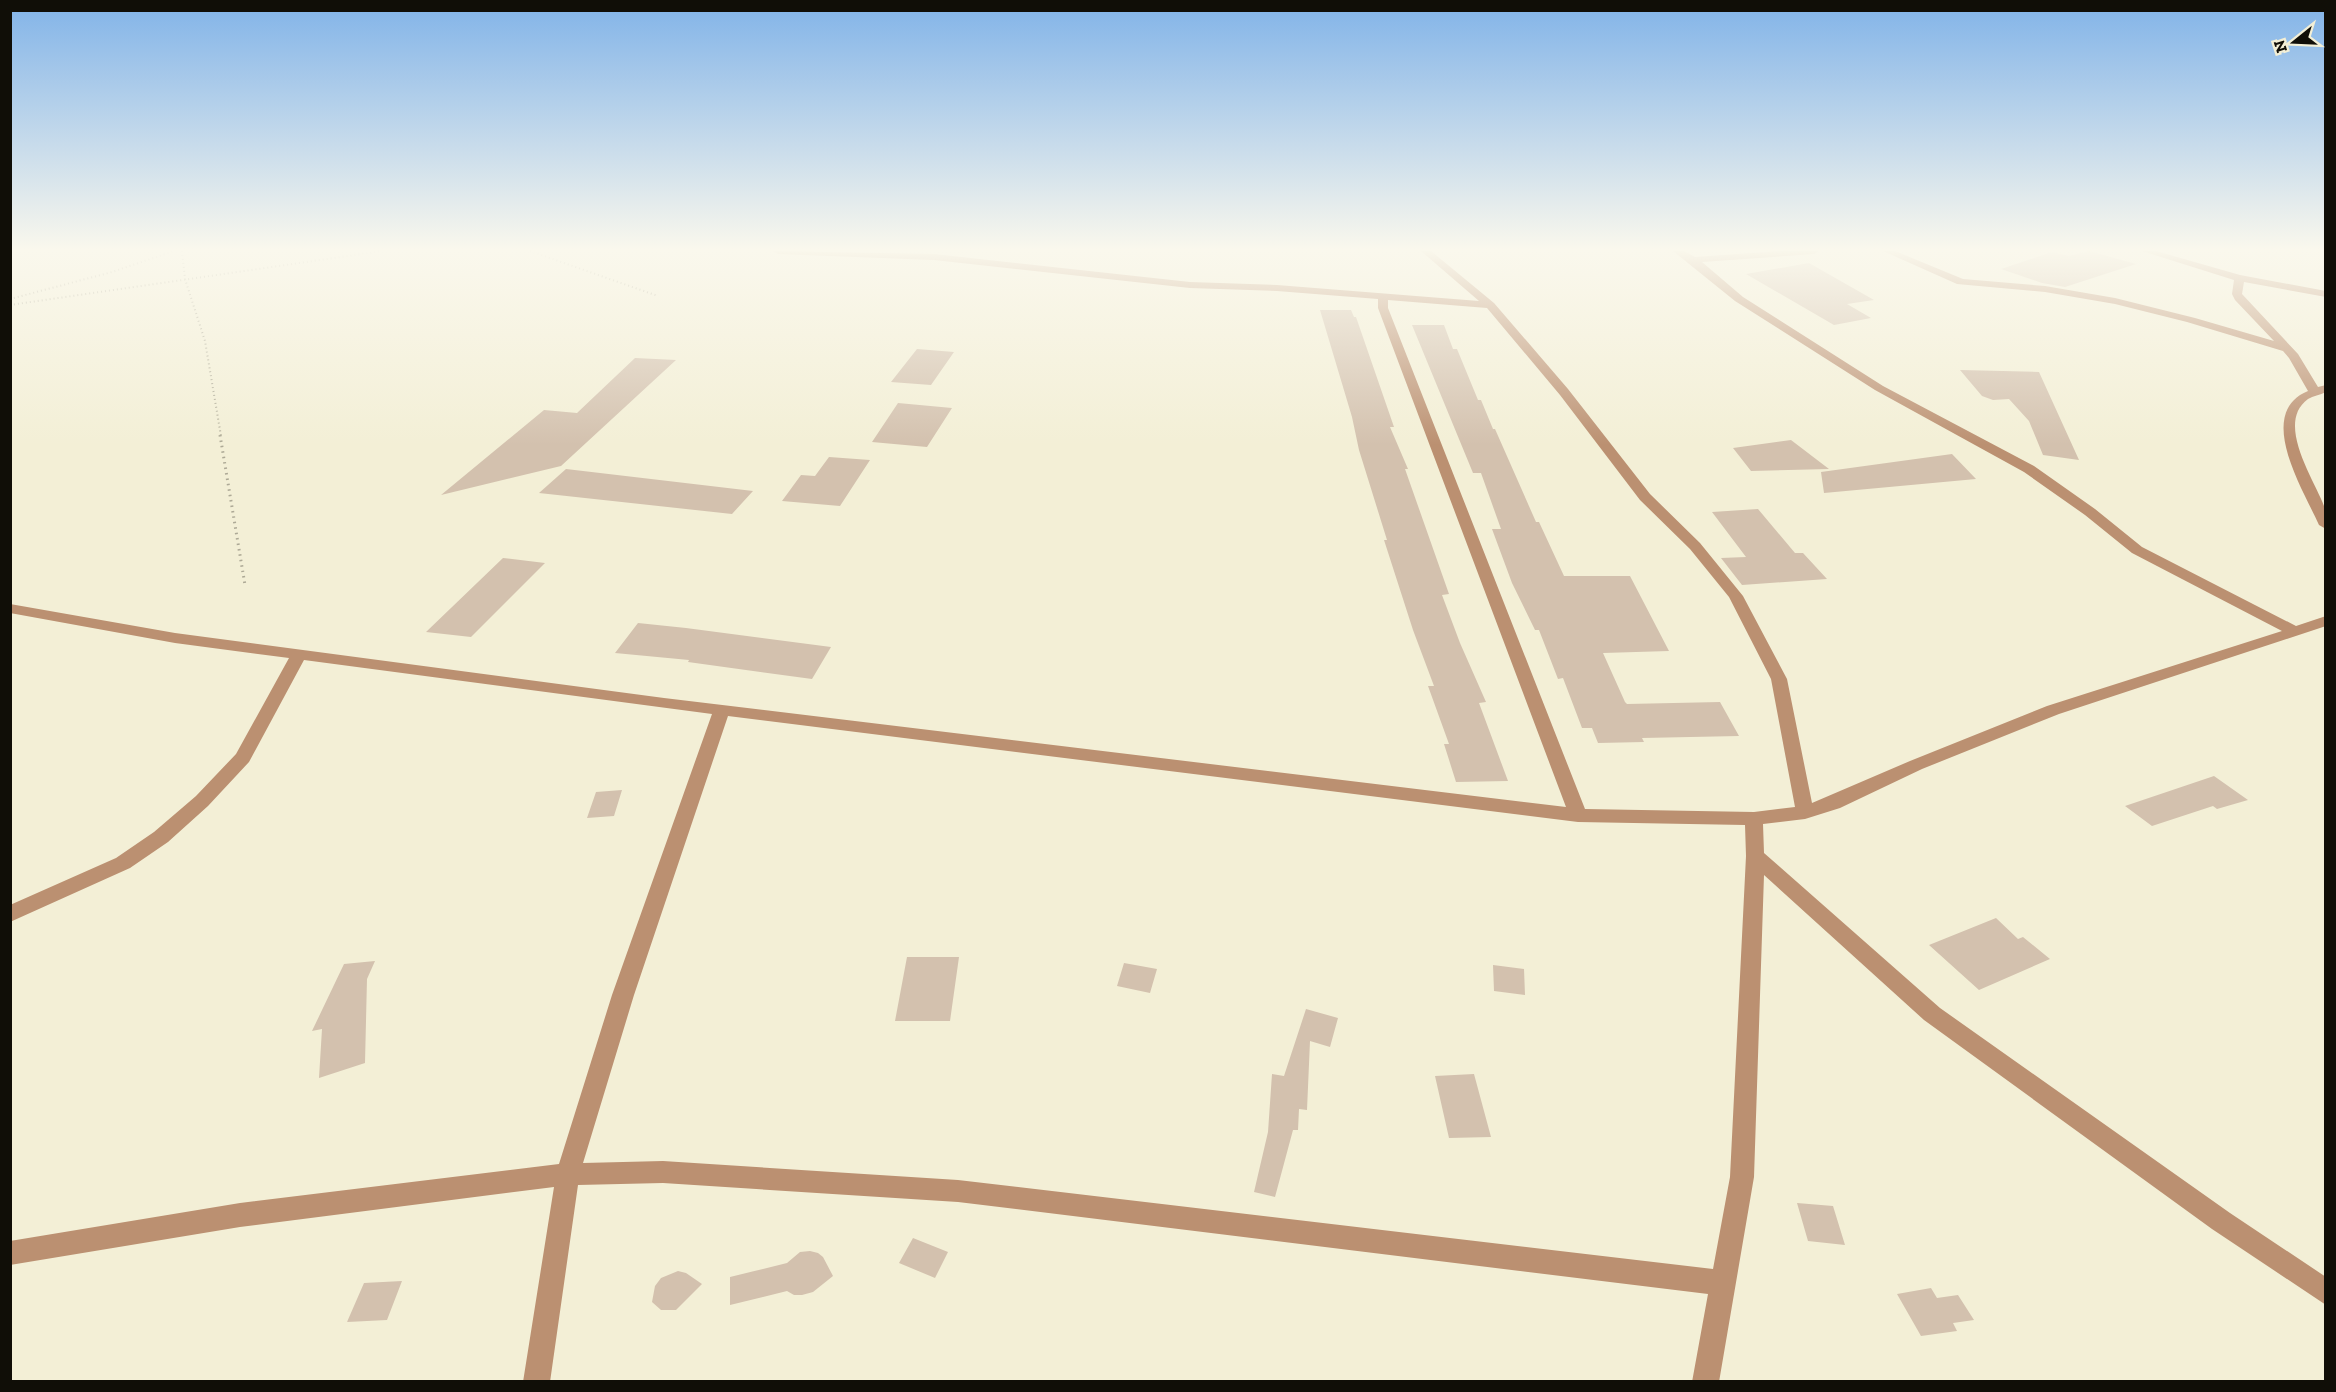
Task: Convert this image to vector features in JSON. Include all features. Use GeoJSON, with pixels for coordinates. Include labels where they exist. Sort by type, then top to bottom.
{"type":"FeatureCollection","features":[{"type":"Feature","properties":{"kind":"street"},"geometry":{"type":"LineString","coordinates":[[1386,316],[1578,814]]}},
{"type":"Feature","properties":{"kind":"street"},"geometry":{"type":"LineString","coordinates":[[1499,316],[1564,392],[1645,497],[1695,546],[1736,596],[1779,679],[1805,812]]}},
{"type":"Feature","properties":{"kind":"street"},"geometry":{"type":"LineString","coordinates":[[1766,316],[1879,388],[2029,469],[2090,512],[2137,550],[2295,632]]}},
{"type":"Feature","properties":{"kind":"street"},"geometry":{"type":"LineString","coordinates":[[2174,316],[2283,348]]}},
{"type":"Feature","properties":{"kind":"street"},"geometry":{"type":"LineString","coordinates":[[2254,316],[2283,348],[2294,356],[2320,389],[2298,402],[2288,417],[2288,437],[2325,525]]}},
{"type":"Feature","properties":{"kind":"street"},"geometry":{"type":"LineString","coordinates":[[10,608],[175,638],[299,655],[1578,814],[1754,819],[1805,812],[1834,803],[1916,765],[2053,710],[2325,621]]}},
{"type":"Feature","properties":{"kind":"street"},"geometry":{"type":"LineString","coordinates":[[10,914],[123,863],[153,844],[202,801],[243,758],[299,655]]}},
{"type":"Feature","properties":{"kind":"street"},"geometry":{"type":"LineString","coordinates":[[536,1382],[568,1174],[623,995],[722,709]]}},
{"type":"Feature","properties":{"kind":"street"},"geometry":{"type":"LineString","coordinates":[[1705,1382],[1742,1176],[1755,856],[1754,819]]}},
{"type":"Feature","properties":{"kind":"street"},"geometry":{"type":"LineString","coordinates":[[1755,856],[1932,1014],[2221,1221],[2325,1292]]}},
{"type":"Feature","properties":{"kind":"street"},"geometry":{"type":"LineString","coordinates":[[10,1253],[240,1215],[568,1174],[663,1172],[958,1191],[1722,1283]]}},
{"type":"Feature","properties":{"kind":"path"},"geometry":{"type":"LineString","coordinates":[[197,316],[205,341],[245,585]]}},
{"type":"Feature","properties":{"kind":"building"},"geometry":{"type":"Polygon","coordinates":[[[1322,316],[1356,317],[1394,427],[1390,427],[1408,469],[1405,469],[1449,594],[1442,595],[1486,702],[1479,703],[1508,781],[1456,782],[1444,744],[1449,744],[1428,686],[1434,686],[1384,540],[1387,540],[1359,450],[1352,417],[1322,316]]]}},
{"type":"Feature","properties":{"kind":"building"},"geometry":{"type":"Polygon","coordinates":[[[1818,316],[1868,316],[1871,318],[1834,325],[1818,316]]]}},
{"type":"Feature","properties":{"kind":"building"},"geometry":{"type":"Polygon","coordinates":[[[1412,325],[1444,325],[1453,349],[1457,349],[1478,400],[1481,400],[1536,522],[1539,522],[1564,576],[1630,576],[1669,651],[1603,653],[1625,702],[1627,704],[1720,702],[1739,736],[1642,738],[1644,742],[1598,743],[1592,728],[1582,728],[1563,678],[1558,679],[1539,630],[1535,630],[1512,583],[1492,529],[1501,529],[1481,473],[1473,473],[1412,325]]]}},
{"type":"Feature","properties":{"kind":"building"},"geometry":{"type":"Polygon","coordinates":[[[917,349],[954,352],[931,385],[891,382],[917,349]]]}},
{"type":"Feature","properties":{"kind":"building"},"geometry":{"type":"Polygon","coordinates":[[[635,358],[676,360],[561,466],[441,495],[544,410],[577,413],[635,358]]]}},
{"type":"Feature","properties":{"kind":"building"},"geometry":{"type":"Polygon","coordinates":[[[1960,370],[2039,372],[2079,460],[2043,455],[2029,421],[2009,399],[1993,400],[1982,396],[1960,370]]]}},
{"type":"Feature","properties":{"kind":"building"},"geometry":{"type":"Polygon","coordinates":[[[898,403],[952,408],[927,447],[872,442],[898,403]]]}},
{"type":"Feature","properties":{"kind":"building"},"geometry":{"type":"Polygon","coordinates":[[[1791,440],[1829,469],[1751,471],[1733,448],[1791,440]]]}},
{"type":"Feature","properties":{"kind":"building"},"geometry":{"type":"Polygon","coordinates":[[[1952,454],[1976,479],[1824,493],[1821,472],[1952,454]]]}},
{"type":"Feature","properties":{"kind":"building"},"geometry":{"type":"Polygon","coordinates":[[[829,457],[870,460],[840,506],[782,501],[801,475],[815,476],[829,457]]]}},
{"type":"Feature","properties":{"kind":"building"},"geometry":{"type":"Polygon","coordinates":[[[566,469],[753,491],[732,514],[539,493],[566,469]]]}},
{"type":"Feature","properties":{"kind":"building"},"geometry":{"type":"Polygon","coordinates":[[[1758,509],[1795,553],[1803,553],[1827,579],[1742,585],[1721,558],[1746,557],[1712,512],[1758,509]]]}},
{"type":"Feature","properties":{"kind":"building"},"geometry":{"type":"Polygon","coordinates":[[[503,558],[545,563],[471,637],[426,632],[503,558]]]}},
{"type":"Feature","properties":{"kind":"building"},"geometry":{"type":"Polygon","coordinates":[[[638,623],[831,647],[812,679],[688,662],[689,660],[615,653],[638,623]]]}},
{"type":"Feature","properties":{"kind":"building"},"geometry":{"type":"Polygon","coordinates":[[[2214,776],[2248,800],[2217,809],[2213,806],[2152,826],[2125,806],[2214,776]]]}},
{"type":"Feature","properties":{"kind":"building"},"geometry":{"type":"Polygon","coordinates":[[[622,790],[614,816],[587,818],[596,792],[622,790]]]}},
{"type":"Feature","properties":{"kind":"building"},"geometry":{"type":"Polygon","coordinates":[[[1996,918],[2018,939],[2023,937],[2050,959],[1979,990],[1929,945],[1996,918]]]}},
{"type":"Feature","properties":{"kind":"building"},"geometry":{"type":"Polygon","coordinates":[[[907,957],[959,957],[950,1021],[895,1021],[907,957]]]}},
{"type":"Feature","properties":{"kind":"building"},"geometry":{"type":"Polygon","coordinates":[[[375,961],[367,979],[365,1063],[319,1078],[322,1029],[312,1031],[344,964],[375,961]]]}},
{"type":"Feature","properties":{"kind":"building"},"geometry":{"type":"Polygon","coordinates":[[[1124,963],[1157,969],[1150,993],[1117,986],[1124,963]]]}},
{"type":"Feature","properties":{"kind":"building"},"geometry":{"type":"Polygon","coordinates":[[[1493,965],[1524,969],[1525,995],[1494,991],[1493,965]]]}},
{"type":"Feature","properties":{"kind":"building"},"geometry":{"type":"Polygon","coordinates":[[[1306,1009],[1338,1018],[1330,1047],[1310,1041],[1307,1110],[1299,1109],[1298,1130],[1293,1130],[1275,1197],[1254,1192],[1268,1132],[1272,1074],[1284,1076],[1306,1009]]]}},
{"type":"Feature","properties":{"kind":"building"},"geometry":{"type":"Polygon","coordinates":[[[1474,1074],[1491,1137],[1449,1138],[1435,1076],[1474,1074]]]}},
{"type":"Feature","properties":{"kind":"building"},"geometry":{"type":"Polygon","coordinates":[[[1797,1203],[1833,1206],[1845,1245],[1808,1241],[1797,1203]]]}},
{"type":"Feature","properties":{"kind":"building"},"geometry":{"type":"Polygon","coordinates":[[[913,1238],[948,1252],[935,1278],[899,1263],[913,1238]]]}},
{"type":"Feature","properties":{"kind":"building"},"geometry":{"type":"Polygon","coordinates":[[[810,1251],[823,1257],[833,1276],[813,1292],[794,1295],[787,1291],[730,1305],[730,1277],[787,1263],[800,1252],[810,1251]]]}},
{"type":"Feature","properties":{"kind":"building"},"geometry":{"type":"Polygon","coordinates":[[[678,1271],[686,1273],[702,1284],[676,1310],[661,1310],[652,1302],[655,1286],[661,1278],[678,1271]]]}},
{"type":"Feature","properties":{"kind":"building"},"geometry":{"type":"Polygon","coordinates":[[[402,1281],[387,1320],[347,1322],[364,1283],[402,1281]]]}},
{"type":"Feature","properties":{"kind":"building"},"geometry":{"type":"Polygon","coordinates":[[[1931,1288],[1937,1298],[1958,1295],[1974,1320],[1953,1323],[1957,1331],[1921,1336],[1897,1294],[1931,1288]]]}}]}
